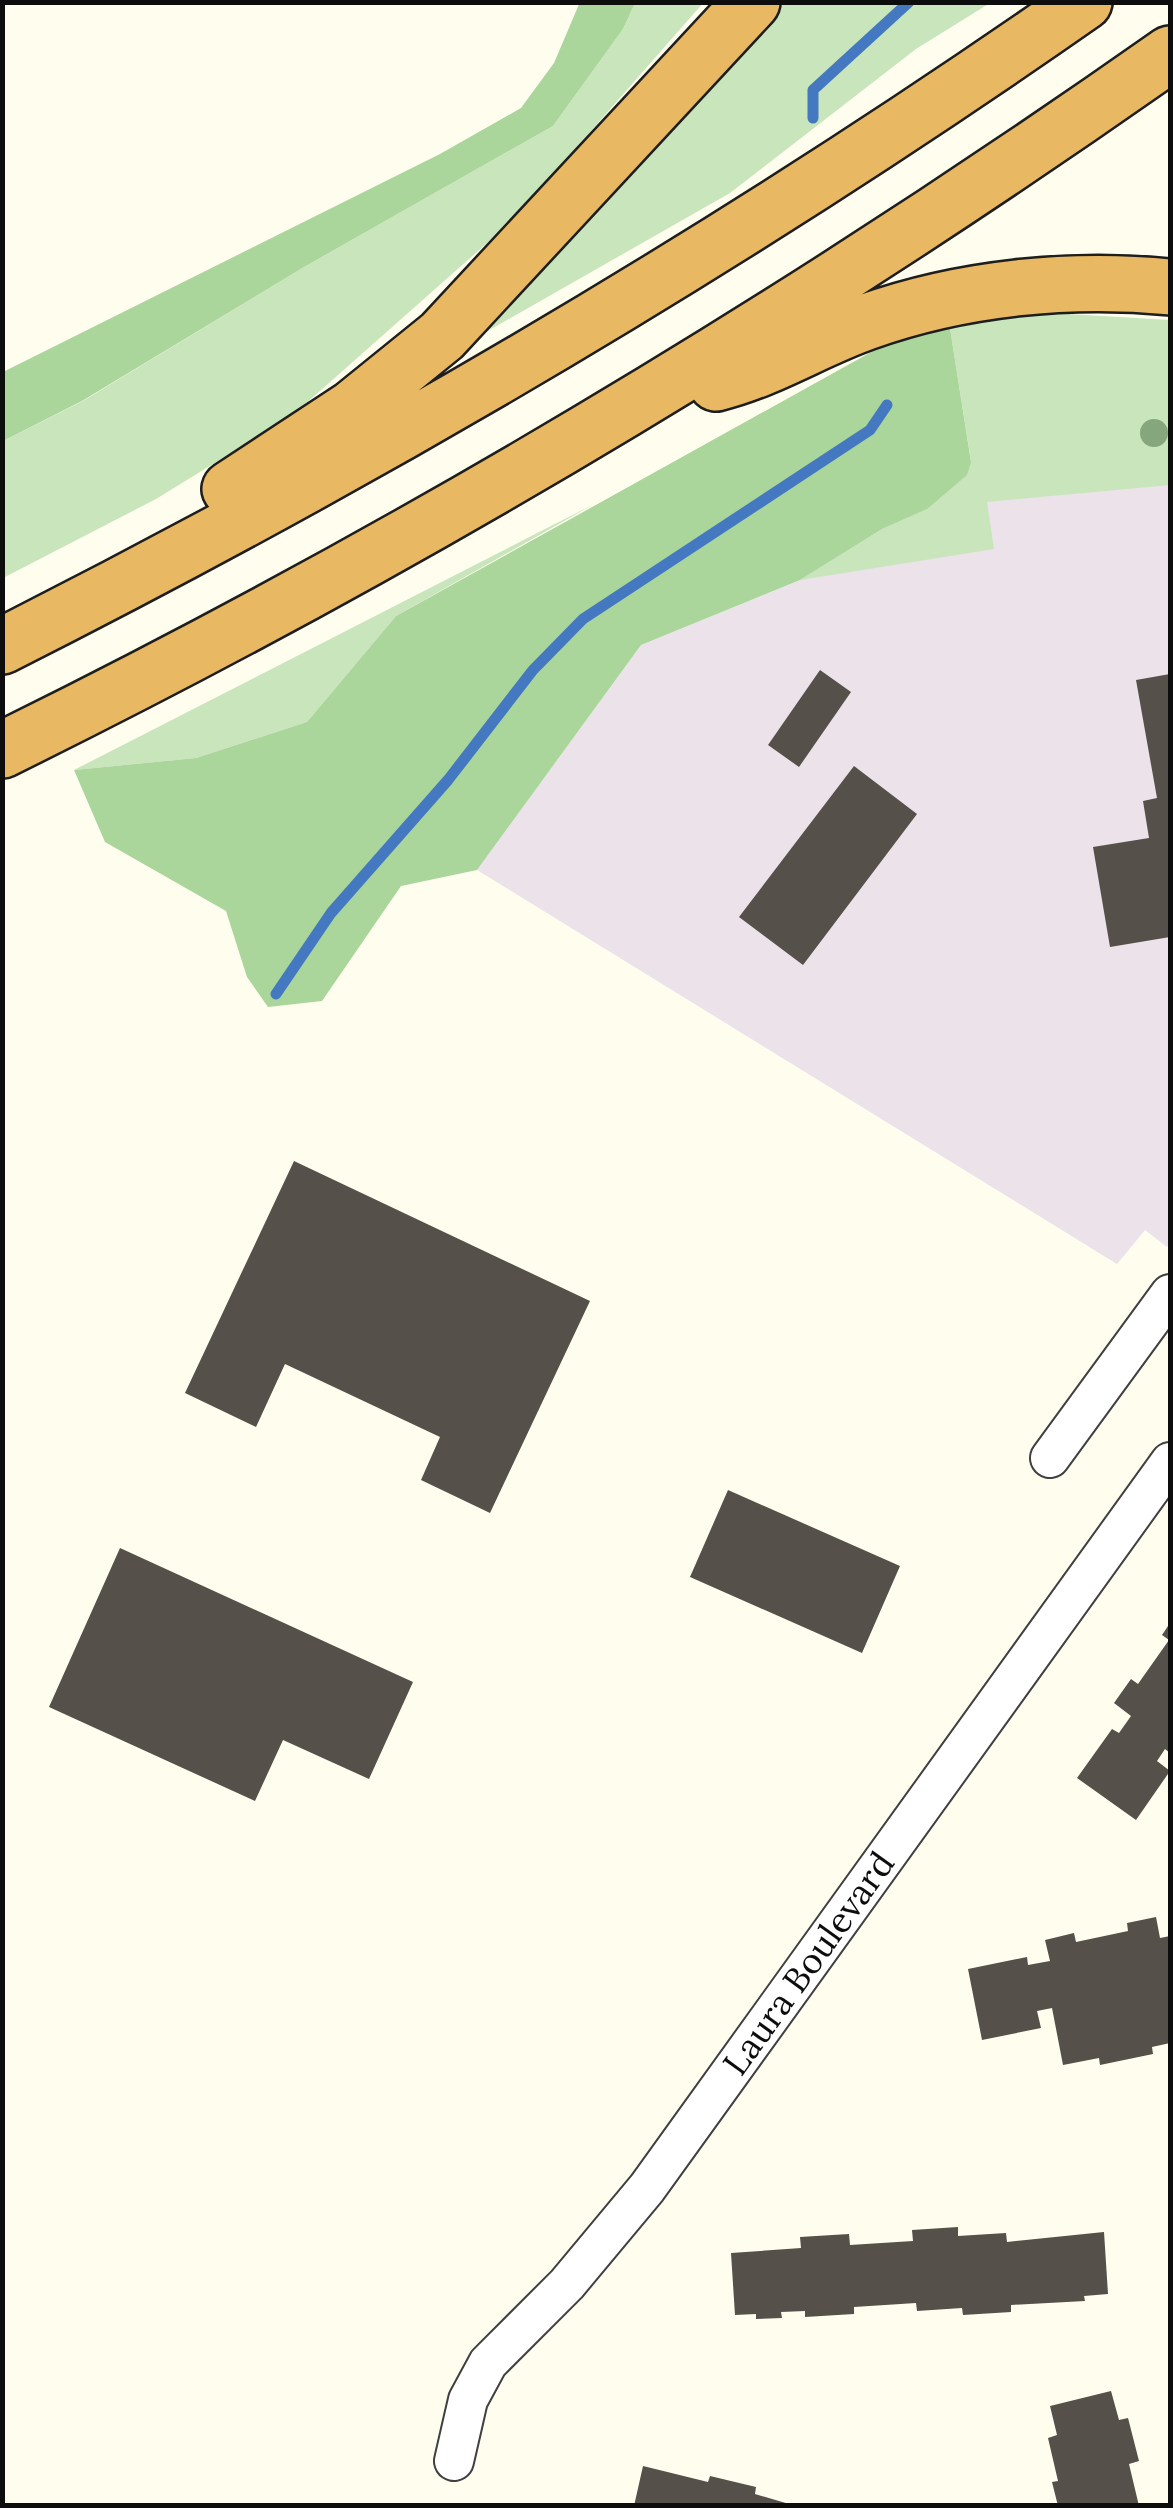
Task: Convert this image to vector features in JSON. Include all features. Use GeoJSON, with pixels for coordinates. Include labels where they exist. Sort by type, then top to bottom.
{"type":"FeatureCollection","features":[{"type":"Feature","properties":{"kind":"highway"},"geometry":{"type":"LineString","coordinates":[[56,618],[122,560],[318,434],[442,336],[752,2]]}},
{"type":"Feature","properties":{"kind":"highway"},"geometry":{"type":"LineString","coordinates":[[2,646],[335,472],[522,364],[794,196],[1084,2]]}},
{"type":"Feature","properties":{"kind":"highway"},"geometry":{"type":"LineString","coordinates":[[2,750],[382,552],[650,396],[855,268],[1170,54]]}},
{"type":"Feature","properties":{"kind":"highway"},"geometry":{"type":"LineString","coordinates":[[650,396],[729,380],[864,322],[940,303],[1058,284],[1170,287]]}},
{"type":"Feature","properties":{"kind":"street"},"geometry":{"type":"LineString","coordinates":[[1050,1458],[1170,1294]]}},
{"type":"Feature","properties":{"kind":"street","name":"Laura Boulevard"},"geometry":{"type":"LineString","coordinates":[[454,2462],[468,2400],[488,2362],[567,2284],[648,2188],[1170,1462]]}},
{"type":"Feature","properties":{"kind":"shaded area"},"geometry":{"type":"Polygon","coordinates":[[[1170,444],[1170,1242],[1167,1247],[1145,1230],[1117,1264],[477,870],[641,645],[800,580],[882,529],[927,508],[1170,444]]]}},
{"type":"Feature","properties":{"kind":"green space"},"geometry":{"type":"Polygon","coordinates":[[[580,2],[635,3],[623,29],[553,126],[304,267],[82,401],[3,441],[3,372],[440,154],[521,108],[554,63],[580,2]]]}},
{"type":"Feature","properties":{"kind":"green space"},"geometry":{"type":"Polygon","coordinates":[[[635,3],[703,3],[513,220],[294,414],[156,499],[3,578],[3,441],[83,401],[304,267],[553,126],[623,29],[635,3]]]}},
{"type":"Feature","properties":{"kind":"green space"},"geometry":{"type":"Polygon","coordinates":[[[782,3],[990,3],[916,49],[730,193],[472,340],[782,3]]]}},
{"type":"Feature","properties":{"kind":"green space"},"geometry":{"type":"Polygon","coordinates":[[[1034,312],[1170,320],[1170,485],[987,502],[994,549],[800,580],[882,529],[927,509],[971,461],[949,322],[1034,312]]]}},
{"type":"Feature","properties":{"kind":"green space"},"geometry":{"type":"Polygon","coordinates":[[[949,322],[971,462],[967,475],[927,509],[882,529],[800,580],[641,645],[477,870],[401,886],[322,1001],[268,1007],[247,977],[226,911],[105,842],[74,770],[196,758],[307,722],[396,616],[900,336],[949,322]]]}},
{"type":"Feature","properties":{"kind":"green space"},"geometry":{"type":"Polygon","coordinates":[[[594,504],[396,616],[307,722],[196,758],[74,770],[594,504]]]}},
{"type":"Feature","properties":{"kind":"building"},"geometry":{"type":"Polygon","coordinates":[[[820,670],[851,692],[799,767],[768,745],[820,670]]]}},
{"type":"Feature","properties":{"kind":"building"},"geometry":{"type":"Polygon","coordinates":[[[1170,674],[1170,937],[1110,947],[1093,847],[1149,838],[1143,801],[1157,798],[1136,680],[1170,674]]]}},
{"type":"Feature","properties":{"kind":"building"},"geometry":{"type":"Polygon","coordinates":[[[854,766],[917,814],[803,965],[739,917],[854,766]]]}},
{"type":"Feature","properties":{"kind":"building"},"geometry":{"type":"Polygon","coordinates":[[[294,1161],[590,1301],[490,1513],[421,1480],[440,1437],[285,1364],[256,1427],[185,1393],[294,1161]]]}},
{"type":"Feature","properties":{"kind":"building"},"geometry":{"type":"Polygon","coordinates":[[[728,1490],[900,1566],[862,1653],[690,1577],[728,1490]]]}},
{"type":"Feature","properties":{"kind":"building"},"geometry":{"type":"Polygon","coordinates":[[[120,1548],[413,1682],[369,1779],[283,1740],[255,1801],[49,1707],[120,1548]]]}},
{"type":"Feature","properties":{"kind":"building"},"geometry":{"type":"Polygon","coordinates":[[[1170,1623],[1170,1753],[1165,1749],[1157,1761],[1170,1771],[1136,1820],[1077,1778],[1112,1729],[1119,1733],[1131,1716],[1114,1703],[1131,1679],[1138,1684],[1169,1640],[1162,1635],[1170,1623]]]}},
{"type":"Feature","properties":{"kind":"building"},"geometry":{"type":"Polygon","coordinates":[[[1156,1917],[1160,1938],[1170,1936],[1170,2043],[1152,2047],[1153,2054],[1100,2065],[1099,2058],[1063,2065],[1052,2008],[1037,2011],[1041,2028],[982,2040],[968,1969],[1027,1957],[1028,1965],[1050,1961],[1045,1940],[1074,1933],[1076,1942],[1128,1931],[1127,1923],[1156,1917]]]}},
{"type":"Feature","properties":{"kind":"building"},"geometry":{"type":"Polygon","coordinates":[[[958,2227],[958,2236],[1006,2233],[1007,2242],[1104,2232],[1108,2294],[1084,2296],[1085,2301],[1011,2305],[1011,2312],[963,2315],[962,2308],[917,2311],[916,2303],[854,2307],[854,2314],[805,2317],[805,2311],[781,2312],[782,2318],[756,2319],[756,2314],[735,2315],[731,2253],[801,2248],[800,2237],[849,2234],[850,2245],[913,2241],[912,2230],[958,2227]]]}},
{"type":"Feature","properties":{"kind":"building"},"geometry":{"type":"Polygon","coordinates":[[[1111,2391],[1119,2420],[1128,2418],[1139,2461],[1129,2464],[1139,2506],[1058,2506],[1052,2482],[1058,2481],[1048,2438],[1057,2435],[1050,2406],[1111,2391]]]}},
{"type":"Feature","properties":{"kind":"building"},"geometry":{"type":"Polygon","coordinates":[[[643,2466],[708,2482],[710,2476],[756,2487],[755,2494],[796,2506],[634,2506],[643,2466]]]}},
{"type":"Feature","properties":{"kind":"waterway"},"geometry":{"type":"LineString","coordinates":[[813,118],[813,90],[909,2]]}},
{"type":"Feature","properties":{"kind":"waterway"},"geometry":{"type":"LineString","coordinates":[[276,994],[331,913],[448,780],[533,670],[583,619],[870,430],[887,405]]}}]}
